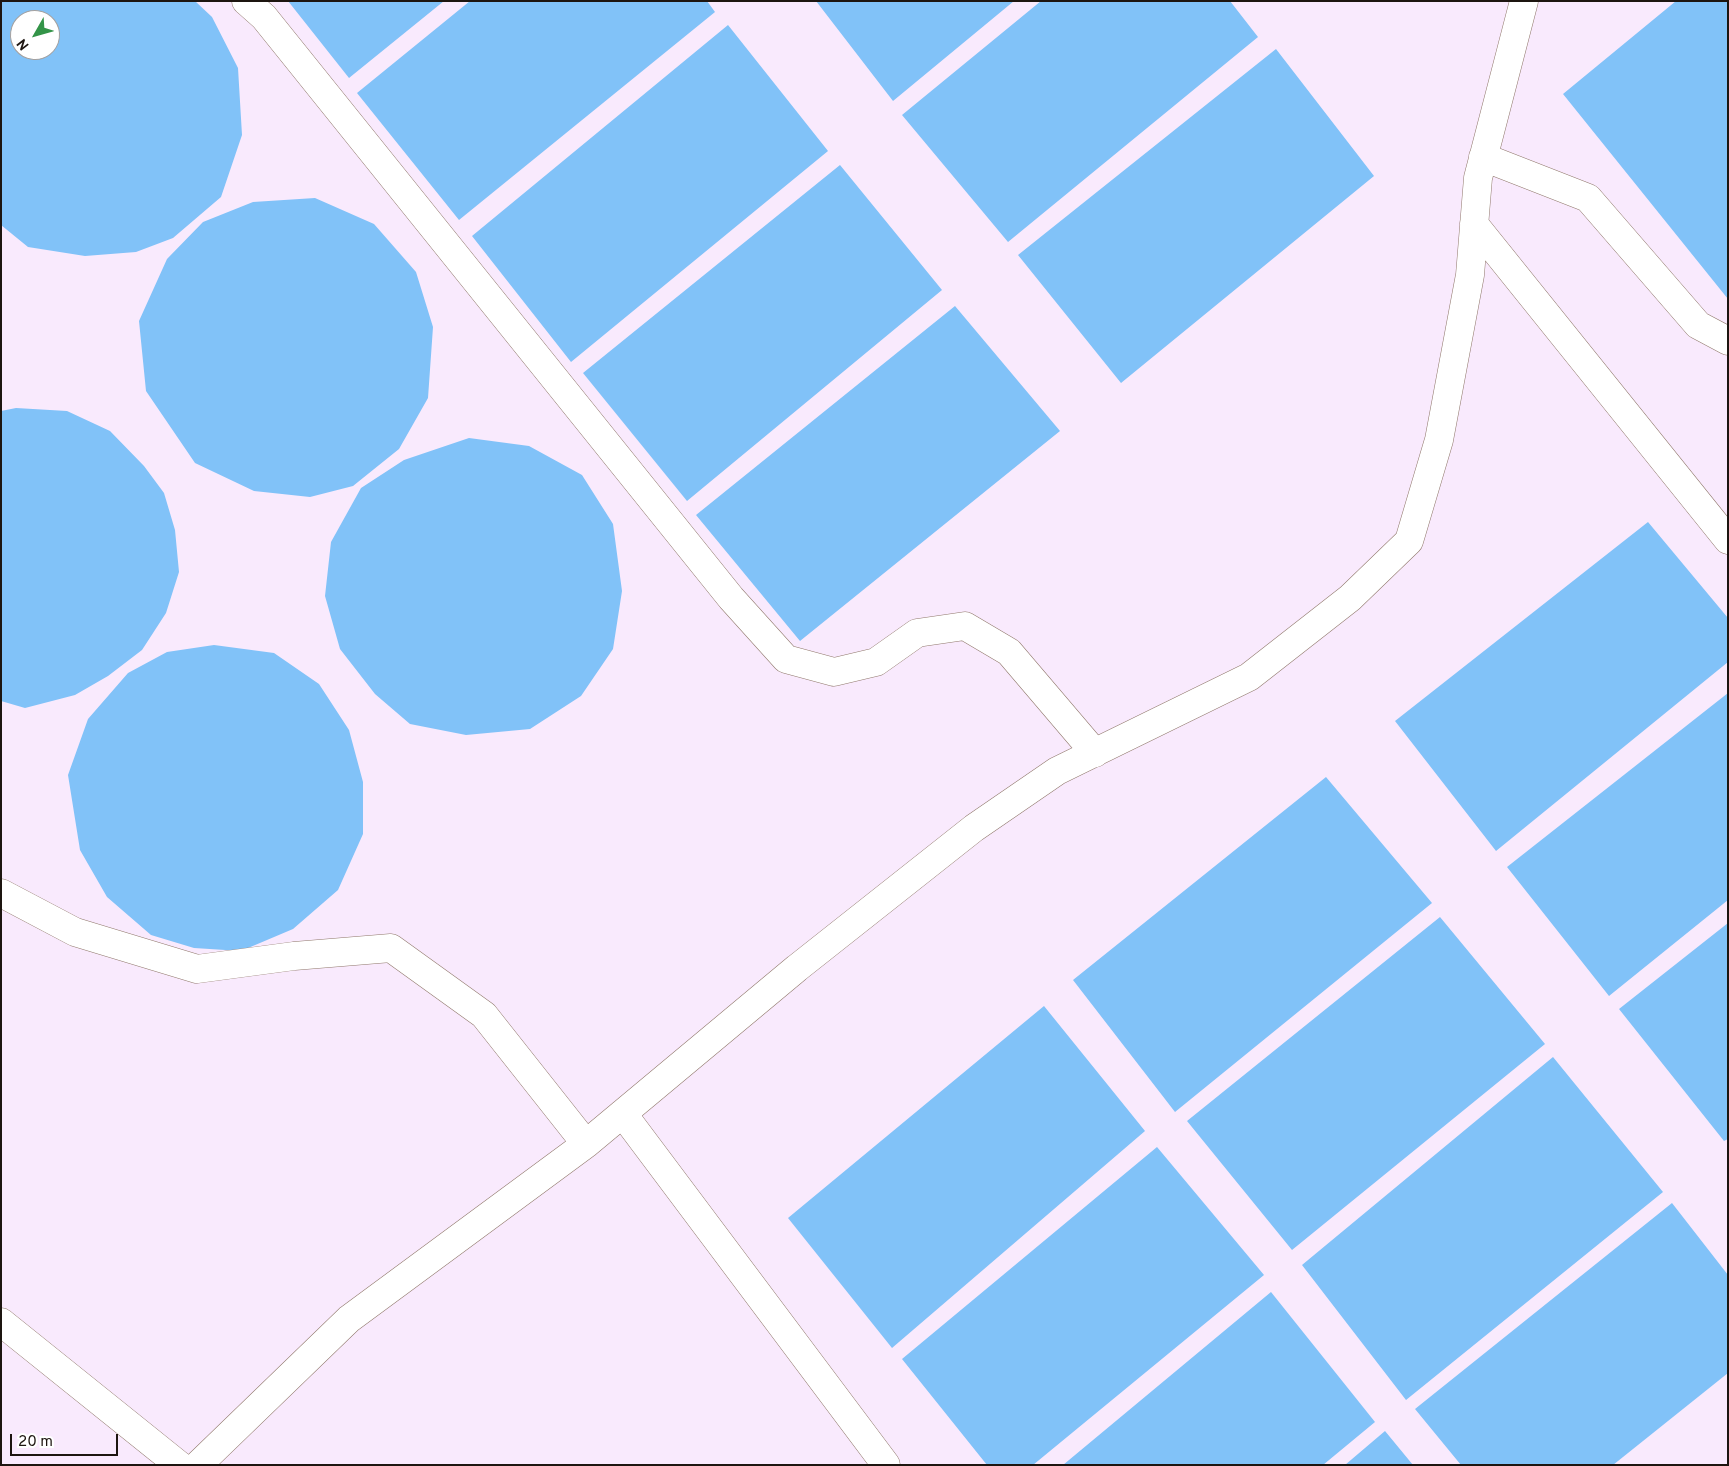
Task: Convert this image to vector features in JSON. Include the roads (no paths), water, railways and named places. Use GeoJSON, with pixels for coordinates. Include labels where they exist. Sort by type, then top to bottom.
{"type":"FeatureCollection","features":[{"type":"Feature","properties":{"kind":"street"},"geometry":{"type":"LineString","coordinates":[[246,1],[264,16],[725,590],[786,659],[834,672],[876,662],[917,633],[965,626],[1009,652],[1095,753]]}},
{"type":"Feature","properties":{"kind":"street"},"geometry":{"type":"LineString","coordinates":[[198,1465],[349,1319],[586,1144],[797,968],[974,828],[1057,772],[1249,677],[1350,598],[1409,541],[1439,440],[1470,275],[1478,178],[1524,1]]}},
{"type":"Feature","properties":{"kind":"street"},"geometry":{"type":"LineString","coordinates":[[1483,157],[1588,198],[1698,325],[1728,341]]}},
{"type":"Feature","properties":{"kind":"street"},"geometry":{"type":"LineString","coordinates":[[1474,224],[1728,540]]}},
{"type":"Feature","properties":{"kind":"street"},"geometry":{"type":"LineString","coordinates":[[1,893],[74,932],[197,969],[294,956],[391,948],[484,1015],[586,1144]]}},
{"type":"Feature","properties":{"kind":"street"},"geometry":{"type":"LineString","coordinates":[[623,1114],[886,1465]]}},
{"type":"Feature","properties":{"kind":"street"},"geometry":{"type":"LineString","coordinates":[[1,1322],[179,1465]]}},
{"type":"Feature","properties":{"kind":"water"},"geometry":{"type":"Polygon","coordinates":[[[1,1],[195,1],[212,17],[238,68],[242,135],[221,197],[173,238],[136,252],[85,256],[28,247],[1,225],[1,1]]]}},
{"type":"Feature","properties":{"kind":"water"},"geometry":{"type":"Polygon","coordinates":[[[288,1],[444,1],[349,78],[288,1]]]}},
{"type":"Feature","properties":{"kind":"water"},"geometry":{"type":"Polygon","coordinates":[[[470,1],[707,1],[715,12],[459,220],[357,93],[470,1]]]}},
{"type":"Feature","properties":{"kind":"water"},"geometry":{"type":"Polygon","coordinates":[[[816,1],[1014,1],[893,101],[816,1]]]}},
{"type":"Feature","properties":{"kind":"water"},"geometry":{"type":"Polygon","coordinates":[[[1041,1],[1230,1],[1258,37],[1008,242],[902,115],[1041,1]]]}},
{"type":"Feature","properties":{"kind":"water"},"geometry":{"type":"Polygon","coordinates":[[[1676,1],[1728,1],[1728,299],[1563,94],[1676,1]]]}},
{"type":"Feature","properties":{"kind":"water"},"geometry":{"type":"Polygon","coordinates":[[[728,25],[828,151],[571,362],[472,236],[728,25]]]}},
{"type":"Feature","properties":{"kind":"water"},"geometry":{"type":"Polygon","coordinates":[[[1276,49],[1374,176],[1121,383],[1018,255],[1276,49]]]}},
{"type":"Feature","properties":{"kind":"water"},"geometry":{"type":"Polygon","coordinates":[[[840,165],[942,290],[687,501],[583,373],[840,165]]]}},
{"type":"Feature","properties":{"kind":"water"},"geometry":{"type":"Polygon","coordinates":[[[315,198],[374,224],[416,272],[433,327],[428,398],[399,449],[353,486],[310,497],[254,491],[195,463],[146,391],[139,321],[167,259],[203,222],[253,202],[315,198]]]}},
{"type":"Feature","properties":{"kind":"water"},"geometry":{"type":"Polygon","coordinates":[[[955,306],[1060,431],[800,641],[696,515],[955,306]]]}},
{"type":"Feature","properties":{"kind":"water"},"geometry":{"type":"Polygon","coordinates":[[[16,408],[67,411],[110,431],[144,466],[164,493],[175,530],[179,572],[166,613],[142,650],[108,676],[75,695],[25,708],[1,701],[1,411],[16,408]]]}},
{"type":"Feature","properties":{"kind":"water"},"geometry":{"type":"Polygon","coordinates":[[[469,438],[529,446],[582,475],[613,524],[622,591],[613,649],[581,696],[530,729],[466,735],[410,724],[375,694],[340,649],[325,596],[331,542],[361,488],[404,460],[469,438]]]}},
{"type":"Feature","properties":{"kind":"water"},"geometry":{"type":"Polygon","coordinates":[[[1648,522],[1728,618],[1728,662],[1496,851],[1395,721],[1648,522]]]}},
{"type":"Feature","properties":{"kind":"water"},"geometry":{"type":"Polygon","coordinates":[[[214,645],[274,653],[319,684],[349,730],[363,782],[363,834],[338,890],[293,929],[241,951],[194,948],[151,935],[107,897],[80,850],[68,775],[88,719],[128,673],[167,652],[214,645]]]}},
{"type":"Feature","properties":{"kind":"water"},"geometry":{"type":"Polygon","coordinates":[[[1728,693],[1728,900],[1609,996],[1507,867],[1728,693]]]}},
{"type":"Feature","properties":{"kind":"water"},"geometry":{"type":"Polygon","coordinates":[[[1326,777],[1432,903],[1175,1112],[1073,980],[1326,777]]]}},
{"type":"Feature","properties":{"kind":"water"},"geometry":{"type":"Polygon","coordinates":[[[1440,917],[1545,1044],[1292,1250],[1187,1121],[1440,917]]]}},
{"type":"Feature","properties":{"kind":"water"},"geometry":{"type":"Polygon","coordinates":[[[1728,923],[1728,1139],[1724,1141],[1619,1009],[1728,923]]]}},
{"type":"Feature","properties":{"kind":"water"},"geometry":{"type":"Polygon","coordinates":[[[1044,1006],[1145,1131],[892,1348],[788,1218],[1044,1006]]]}},
{"type":"Feature","properties":{"kind":"water"},"geometry":{"type":"Polygon","coordinates":[[[1553,1057],[1663,1192],[1406,1400],[1302,1265],[1553,1057]]]}},
{"type":"Feature","properties":{"kind":"water"},"geometry":{"type":"Polygon","coordinates":[[[1157,1147],[1264,1275],[1033,1465],[987,1465],[902,1359],[1157,1147]]]}},
{"type":"Feature","properties":{"kind":"water"},"geometry":{"type":"Polygon","coordinates":[[[1672,1203],[1728,1275],[1728,1373],[1613,1465],[1461,1465],[1415,1409],[1672,1203]]]}},
{"type":"Feature","properties":{"kind":"water"},"geometry":{"type":"Polygon","coordinates":[[[1271,1292],[1375,1422],[1323,1465],[1063,1465],[1271,1292]]]}},
{"type":"Feature","properties":{"kind":"water"},"geometry":{"type":"Polygon","coordinates":[[[1385,1431],[1413,1465],[1345,1465],[1385,1431]]]}}]}
